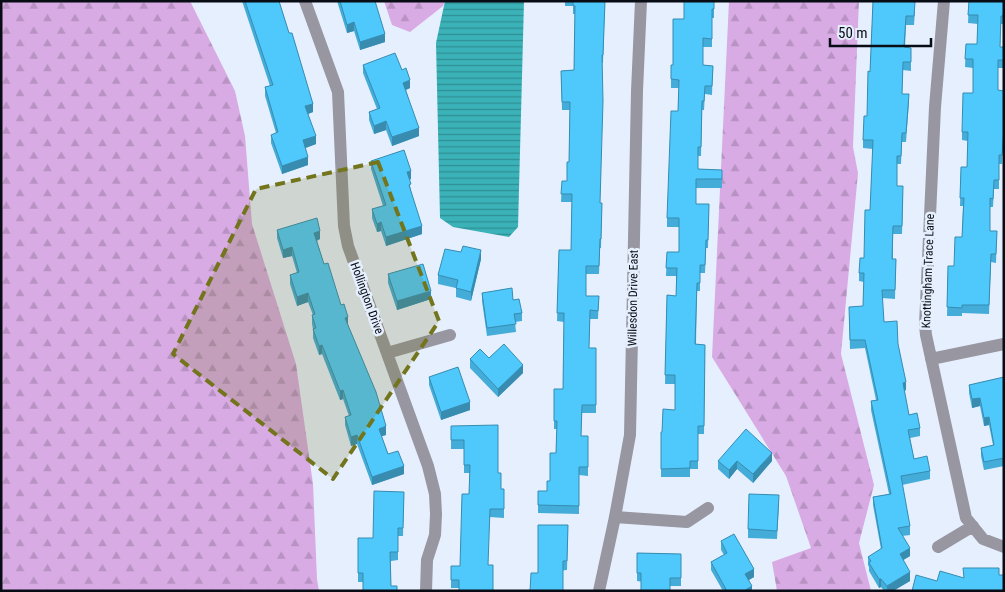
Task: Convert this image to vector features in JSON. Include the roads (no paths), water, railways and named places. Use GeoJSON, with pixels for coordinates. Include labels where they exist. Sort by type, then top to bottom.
{"type":"FeatureCollection","features":[{"type":"Feature","properties":{"kind":"street","name":"Hollington Drive"},"geometry":{"type":"LineString","coordinates":[[305,1],[338,92],[344,226],[348,246],[428,466],[435,494],[436,514],[434,535],[427,560],[426,591]]}},
{"type":"Feature","properties":{"kind":"street","name":"Willesdon Drive East"},"geometry":{"type":"LineString","coordinates":[[599,591],[616,517],[630,435],[637,91],[641,1]]}},
{"type":"Feature","properties":{"kind":"street","name":"Knottingham Trace Lane"},"geometry":{"type":"LineString","coordinates":[[944,1],[935,108],[925,325],[966,518],[984,539],[1004,547]]}},
{"type":"Feature","properties":{"kind":"street"},"geometry":{"type":"LineString","coordinates":[[387,353],[450,335]]}},
{"type":"Feature","properties":{"kind":"street"},"geometry":{"type":"LineString","coordinates":[[932,359],[1004,344]]}},
{"type":"Feature","properties":{"kind":"street"},"geometry":{"type":"LineString","coordinates":[[616,517],[687,522],[708,508]]}},
{"type":"Feature","properties":{"kind":"street"},"geometry":{"type":"LineString","coordinates":[[938,547],[973,526]]}},
{"type":"Feature","properties":{"kind":"water"},"geometry":{"type":"Polygon","coordinates":[[[445,1],[524,1],[518,227],[509,237],[453,227],[440,218],[436,43],[445,1]]]}}]}
